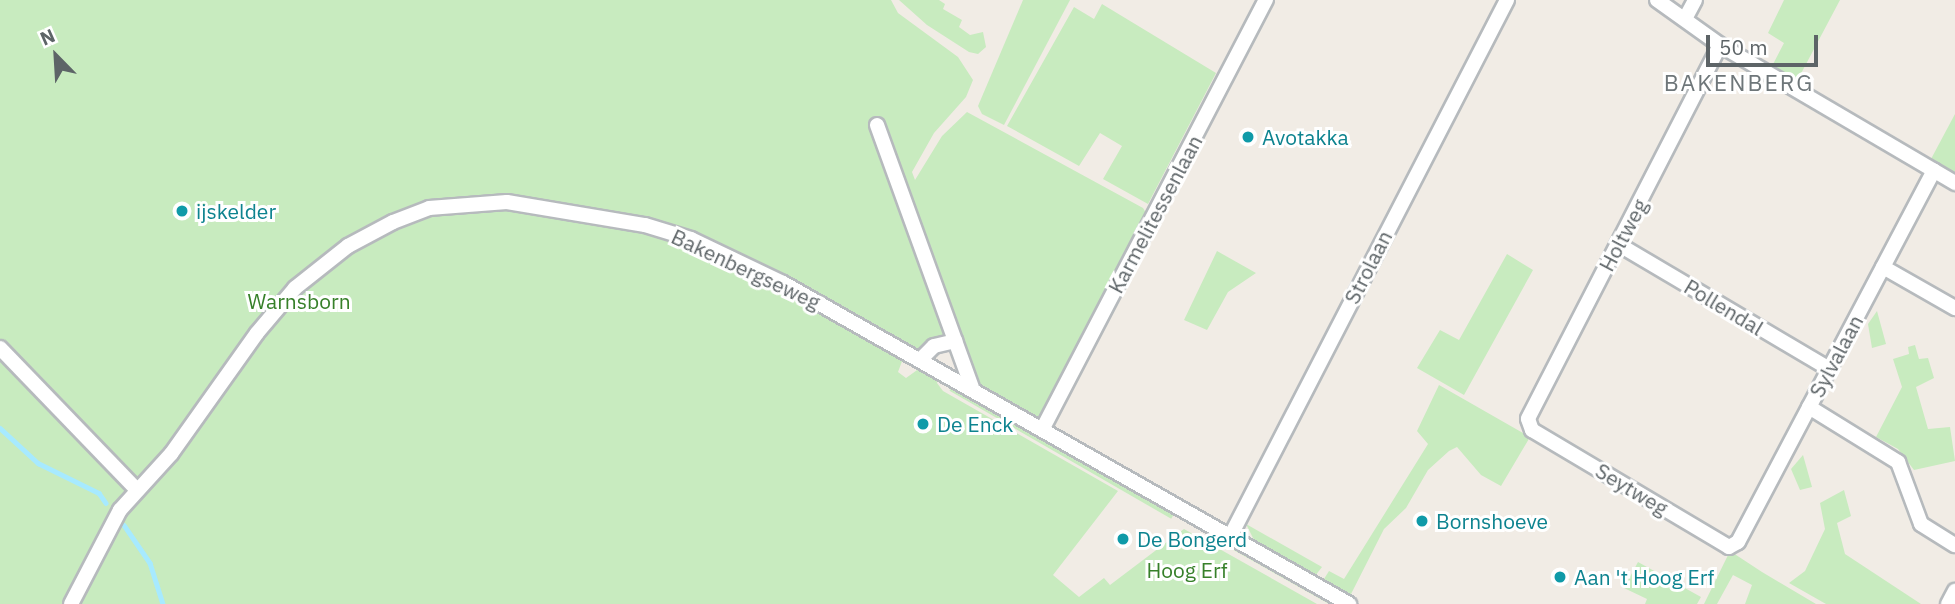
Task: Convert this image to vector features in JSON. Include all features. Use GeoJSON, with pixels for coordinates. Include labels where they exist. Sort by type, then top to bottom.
{"type":"FeatureCollection","features":[{"type":"Feature","properties":{"kind":"street","name":"Karmelitessenlaan"},"geometry":{"type":"LineString","coordinates":[[1043,428],[1266,0]]}},
{"type":"Feature","properties":{"kind":"street","name":"Strolaan"},"geometry":{"type":"LineString","coordinates":[[1231,535],[1507,0]]}},
{"type":"Feature","properties":{"kind":"street"},"geometry":{"type":"LineString","coordinates":[[1657,0],[1686,17],[1720,46],[1955,183]]}},
{"type":"Feature","properties":{"kind":"street"},"geometry":{"type":"LineString","coordinates":[[1686,17],[1695,0]]}},
{"type":"Feature","properties":{"kind":"street","name":"Holtweg"},"geometry":{"type":"LineString","coordinates":[[1529,424],[1528,414],[1720,46]]}},
{"type":"Feature","properties":{"kind":"street"},"geometry":{"type":"LineString","coordinates":[[877,125],[972,387]]}},
{"type":"Feature","properties":{"kind":"street","name":"Sylvalaan"},"geometry":{"type":"LineString","coordinates":[[1738,542],[1934,171]]}},
{"type":"Feature","properties":{"kind":"street","name":"Bakenbergseweg"},"geometry":{"type":"LineString","coordinates":[[71,604],[136,489],[171,454],[257,333],[295,288],[356,240],[429,208],[507,202],[645,225],[691,239],[783,283],[972,387],[1349,604]]}},
{"type":"Feature","properties":{"kind":"street","name":"Pollendal"},"geometry":{"type":"LineString","coordinates":[[1618,244],[1829,369]]}},
{"type":"Feature","properties":{"kind":"street"},"geometry":{"type":"LineString","coordinates":[[1883,267],[1955,308]]}},
{"type":"Feature","properties":{"kind":"street"},"geometry":{"type":"LineString","coordinates":[[921,359],[934,346],[955,341]]}},
{"type":"Feature","properties":{"kind":"street"},"geometry":{"type":"LineString","coordinates":[[0,348],[136,489]]}},
{"type":"Feature","properties":{"kind":"street"},"geometry":{"type":"LineString","coordinates":[[1809,407],[1898,462],[1921,524],[1955,545]]}},
{"type":"Feature","properties":{"kind":"street","name":"Seytweg"},"geometry":{"type":"LineString","coordinates":[[1529,424],[1729,547],[1738,542]]}},
{"type":"Feature","properties":{"kind":"green space","name":"Warnsborn"},"geometry":{"type":"Polygon","coordinates":[[[0,0],[891,0],[898,13],[958,57],[973,80],[966,97],[934,133],[912,172],[915,180],[942,136],[967,112],[1143,208],[1148,216],[1038,418],[976,383],[958,343],[915,350],[793,282],[779,287],[904,356],[898,372],[906,378],[920,368],[938,374],[937,383],[943,391],[1118,491],[1053,575],[1079,597],[1104,578],[1110,585],[1184,529],[1317,604],[0,604],[0,0]]]}},
{"type":"Feature","properties":{"kind":"green space"},"geometry":{"type":"Polygon","coordinates":[[[899,0],[939,0],[945,4],[943,9],[962,20],[959,27],[970,35],[983,32],[986,47],[978,54],[969,52],[927,25],[899,0]]]}},
{"type":"Feature","properties":{"kind":"green space"},"geometry":{"type":"Polygon","coordinates":[[[1023,0],[1070,0],[1004,125],[982,114],[978,106],[1023,0]]]}},
{"type":"Feature","properties":{"kind":"green space"},"geometry":{"type":"Polygon","coordinates":[[[1784,0],[1840,0],[1796,83],[1771,68],[1784,43],[1768,33],[1784,0]]]}},
{"type":"Feature","properties":{"kind":"green space"},"geometry":{"type":"Polygon","coordinates":[[[1102,4],[1216,73],[1148,204],[1103,179],[1122,146],[1100,133],[1079,166],[1007,126],[1074,7],[1094,19],[1102,4]]]}},
{"type":"Feature","properties":{"kind":"green space"},"geometry":{"type":"Polygon","coordinates":[[[1955,114],[1955,177],[1931,159],[1955,114]]]}},
{"type":"Feature","properties":{"kind":"green space"},"geometry":{"type":"Polygon","coordinates":[[[1217,251],[1256,273],[1228,292],[1207,330],[1184,320],[1217,251]]]}},
{"type":"Feature","properties":{"kind":"green space"},"geometry":{"type":"Polygon","coordinates":[[[1507,254],[1533,270],[1464,395],[1417,368],[1440,330],[1459,340],[1507,254]]]}},
{"type":"Feature","properties":{"kind":"green space"},"geometry":{"type":"Polygon","coordinates":[[[1877,311],[1886,344],[1872,348],[1868,324],[1877,311]]]}},
{"type":"Feature","properties":{"kind":"green space"},"geometry":{"type":"Polygon","coordinates":[[[1915,345],[1919,359],[1928,358],[1934,378],[1916,387],[1928,429],[1950,427],[1955,461],[1914,470],[1898,449],[1876,437],[1902,387],[1893,359],[1909,354],[1908,347],[1915,345]]]}},
{"type":"Feature","properties":{"kind":"green space"},"geometry":{"type":"Polygon","coordinates":[[[954,383],[1176,511],[1171,519],[950,391],[954,383]]]}},
{"type":"Feature","properties":{"kind":"green space"},"geometry":{"type":"Polygon","coordinates":[[[1439,385],[1530,437],[1501,486],[1481,475],[1457,447],[1449,451],[1428,470],[1406,508],[1384,529],[1350,596],[1324,579],[1329,571],[1344,579],[1428,444],[1417,431],[1439,385]]]}},
{"type":"Feature","properties":{"kind":"green space"},"geometry":{"type":"Polygon","coordinates":[[[1803,455],[1812,487],[1800,490],[1791,469],[1803,455]]]}},
{"type":"Feature","properties":{"kind":"green space"},"geometry":{"type":"Polygon","coordinates":[[[1844,490],[1851,516],[1837,523],[1845,554],[1921,604],[1826,604],[1789,583],[1805,571],[1825,529],[1820,503],[1844,490]]]}},
{"type":"Feature","properties":{"kind":"green space"},"geometry":{"type":"Polygon","coordinates":[[[1246,524],[1322,567],[1315,576],[1255,542],[1246,524]]]}},
{"type":"Feature","properties":{"kind":"green space"},"geometry":{"type":"Polygon","coordinates":[[[1217,534],[1330,600],[1329,604],[1214,539],[1217,534]]]}},
{"type":"Feature","properties":{"kind":"green space"},"geometry":{"type":"Polygon","coordinates":[[[1730,551],[1816,604],[1745,604],[1752,585],[1733,575],[1717,604],[1704,604],[1730,551]]]}},
{"type":"Feature","properties":{"kind":"green space"},"geometry":{"type":"Polygon","coordinates":[[[1638,562],[1701,597],[1697,604],[1645,604],[1647,599],[1624,588],[1638,562]]]}},
{"type":"Feature","properties":{"kind":"waterway"},"geometry":{"type":"LineString","coordinates":[[0,428],[38,463],[99,493],[106,503]]}},
{"type":"Feature","properties":{"kind":"waterway"},"geometry":{"type":"LineString","coordinates":[[124,525],[150,563],[163,604]]}},
{"type":"Feature","properties":{"kind":"place","name":"Avotakka"},"geometry":{"type":"Point","coordinates":[1248,137]}},
{"type":"Feature","properties":{"kind":"place","name":"ijskelder"},"geometry":{"type":"Point","coordinates":[182,211]}},
{"type":"Feature","properties":{"kind":"place","name":"De Enck"},"geometry":{"type":"Point","coordinates":[923,424]}},
{"type":"Feature","properties":{"kind":"place","name":"Bornshoeve"},"geometry":{"type":"Point","coordinates":[1422,521]}},
{"type":"Feature","properties":{"kind":"place","name":"De Bongerd"},"geometry":{"type":"Point","coordinates":[1123,539]}},
{"type":"Feature","properties":{"kind":"place","name":"Aan 't Hoog Erf"},"geometry":{"type":"Point","coordinates":[1560,577]}},
{"type":"Feature","properties":{"kind":"district","name":"BAKENBERG"},"geometry":{"type":"Point","coordinates":[1739,82]}},
{"type":"Feature","properties":{"kind":"park label","name":"Hoog Erf"},"geometry":{"type":"Point","coordinates":[1187,570]}}]}
